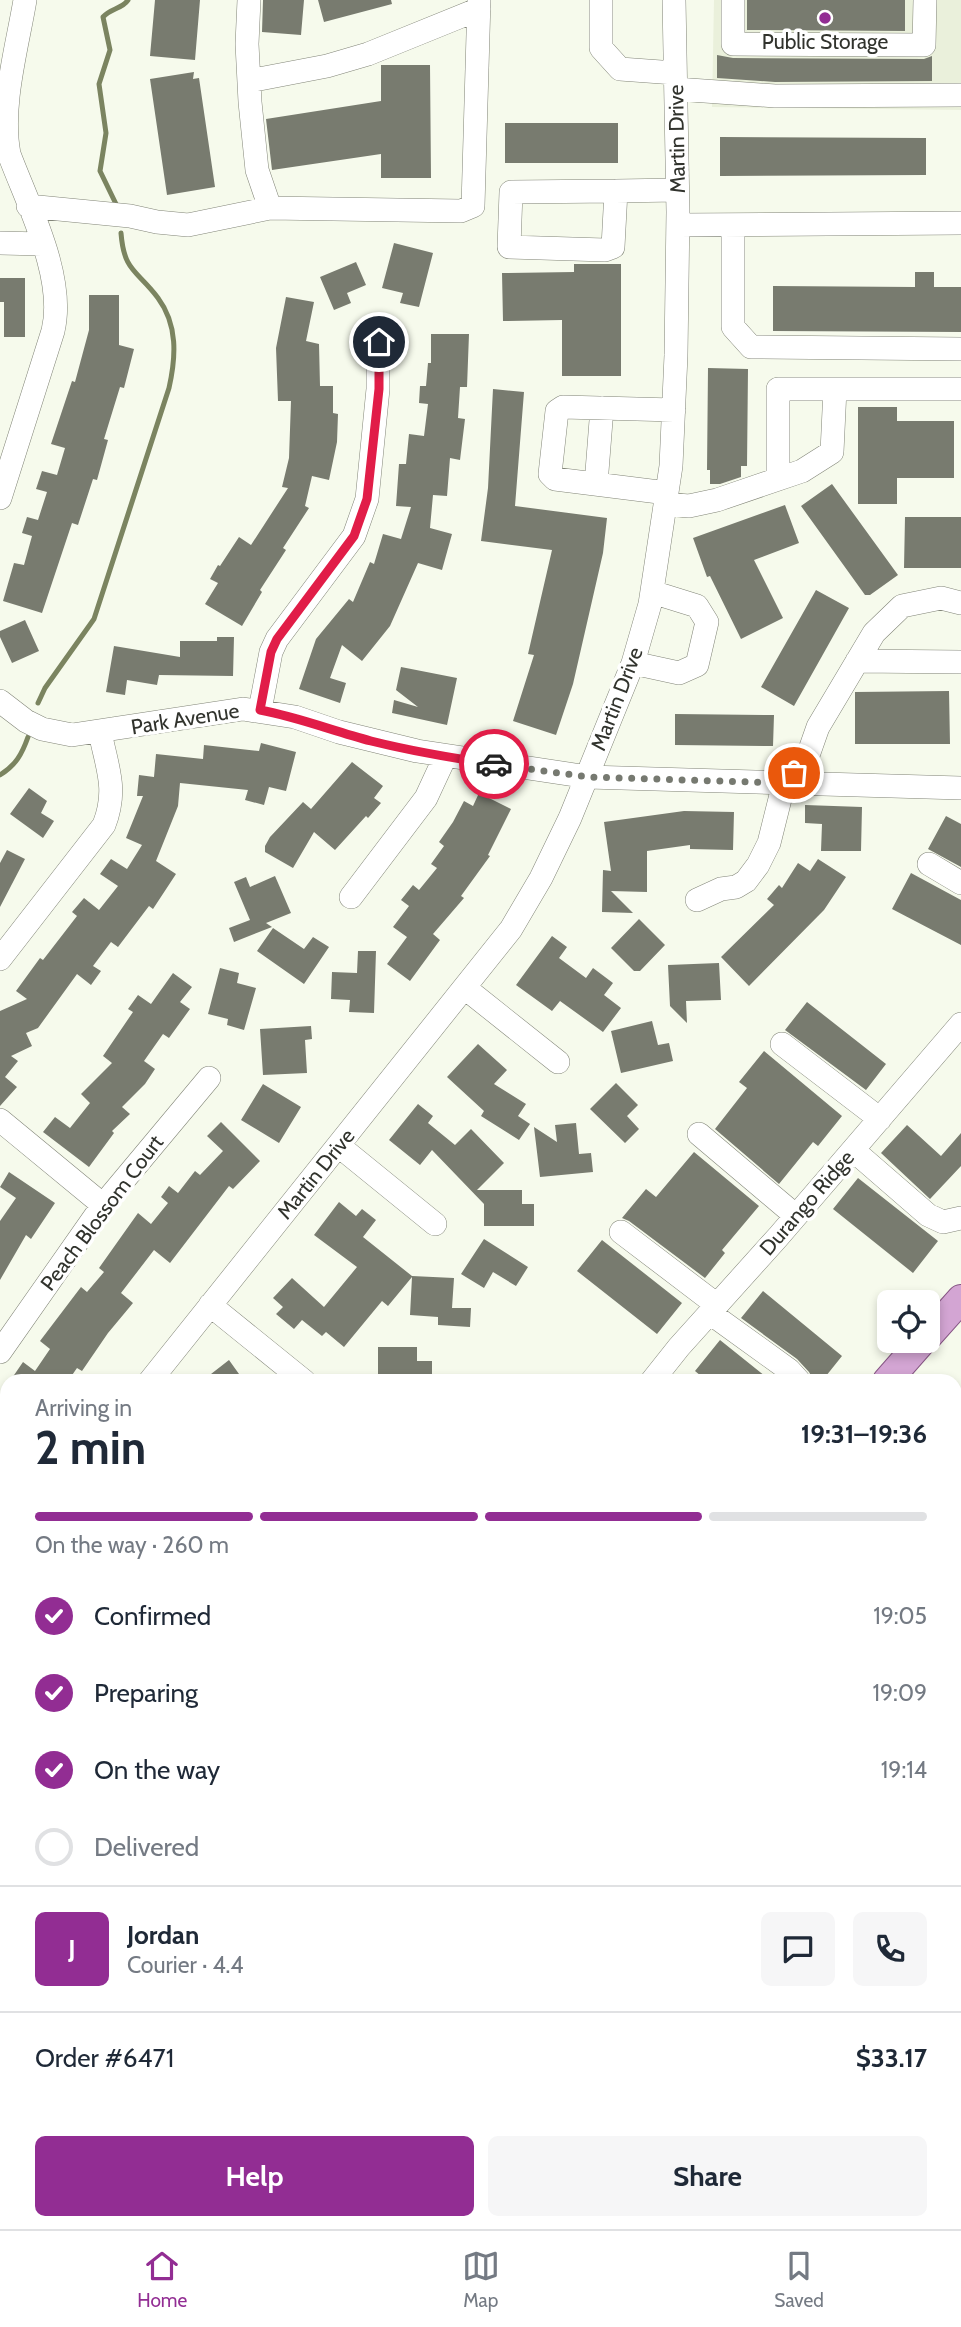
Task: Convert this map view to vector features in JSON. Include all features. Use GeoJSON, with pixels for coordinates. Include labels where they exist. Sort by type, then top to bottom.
{"type":"FeatureCollection","features":[{"type":"Feature","properties":{"kind":"main road"},"geometry":{"type":"LineString","coordinates":[[940,1323],[961,1299]]}},
{"type":"Feature","properties":{"kind":"main road"},"geometry":{"type":"LineString","coordinates":[[893,1374],[912,1353]]}},
{"type":"Feature","properties":{"kind":"street"},"geometry":{"type":"LineString","coordinates":[[0,498],[8,448],[55,320],[56,292],[43,244],[9,154],[6,139],[9,41],[25,0]]}},
{"type":"Feature","properties":{"kind":"street"},"geometry":{"type":"LineString","coordinates":[[249,0],[247,44],[257,170],[270,208]]}},
{"type":"Feature","properties":{"kind":"street"},"geometry":{"type":"LineString","coordinates":[[601,0],[601,48],[620,69],[676,81],[775,96],[961,95]]}},
{"type":"Feature","properties":{"kind":"street","name":"Martin Drive"},"geometry":{"type":"LineString","coordinates":[[155,1374],[511,929],[556,849],[633,663],[652,592],[671,466],[678,225],[674,0]]}},
{"type":"Feature","properties":{"kind":"street"},"geometry":{"type":"LineString","coordinates":[[733,0],[733,44],[924,45],[925,0]]}},
{"type":"Feature","properties":{"kind":"street"},"geometry":{"type":"LineString","coordinates":[[28,206],[188,225],[270,208],[461,211],[473,206],[479,4],[368,54],[327,66],[249,81]]}},
{"type":"Feature","properties":{"kind":"street"},"geometry":{"type":"LineString","coordinates":[[616,191],[613,247],[605,250],[509,247],[511,192],[677,190]]}},
{"type":"Feature","properties":{"kind":"street"},"geometry":{"type":"LineString","coordinates":[[678,225],[961,223]]}},
{"type":"Feature","properties":{"kind":"street"},"geometry":{"type":"LineString","coordinates":[[733,225],[733,327],[751,347],[961,349]]}},
{"type":"Feature","properties":{"kind":"street"},"geometry":{"type":"LineString","coordinates":[[0,243],[43,244]]}},
{"type":"Feature","properties":{"kind":"street"},"geometry":{"type":"LineString","coordinates":[[260,710],[271,652],[277,639],[354,536],[367,499],[379,389],[379,342]]}},
{"type":"Feature","properties":{"kind":"street"},"geometry":{"type":"LineString","coordinates":[[778,478],[778,388],[961,389]]}},
{"type":"Feature","properties":{"kind":"street"},"geometry":{"type":"LineString","coordinates":[[674,410],[563,407],[557,411],[550,474],[555,479],[596,484],[689,506],[716,499],[802,471],[832,452],[835,388]]}},
{"type":"Feature","properties":{"kind":"street"},"geometry":{"type":"LineString","coordinates":[[596,484],[602,408]]}},
{"type":"Feature","properties":{"kind":"street"},"geometry":{"type":"LineString","coordinates":[[633,663],[679,673],[697,665],[708,622],[697,606],[652,592]]}},
{"type":"Feature","properties":{"kind":"street"},"geometry":{"type":"LineString","coordinates":[[697,900],[721,889],[736,887],[746,881],[758,865],[769,844],[784,783],[805,764],[818,727],[874,633],[902,606],[941,598],[961,603]]}},
{"type":"Feature","properties":{"kind":"street"},"geometry":{"type":"LineString","coordinates":[[857,661],[961,662]]}},
{"type":"Feature","properties":{"kind":"street","name":"Park Avenue"},"geometry":{"type":"LineString","coordinates":[[0,701],[26,721],[43,729],[72,735],[227,710],[260,710],[445,757],[588,777],[961,788]]}},
{"type":"Feature","properties":{"kind":"street"},"geometry":{"type":"LineString","coordinates":[[2,953],[104,825],[113,793],[100,732]]}},
{"type":"Feature","properties":{"kind":"street"},"geometry":{"type":"LineString","coordinates":[[351,897],[426,798],[445,757]]}},
{"type":"Feature","properties":{"kind":"street"},"geometry":{"type":"LineString","coordinates":[[929,864],[961,883]]}},
{"type":"Feature","properties":{"kind":"street"},"geometry":{"type":"LineString","coordinates":[[466,988],[558,1062]]}},
{"type":"Feature","properties":{"kind":"street","name":"Durango Ridge"},"geometry":{"type":"LineString","coordinates":[[658,1374],[961,1024]]}},
{"type":"Feature","properties":{"kind":"street"},"geometry":{"type":"LineString","coordinates":[[782,1044],[880,1119]]}},
{"type":"Feature","properties":{"kind":"street","name":"Peach Blossom Court"},"geometry":{"type":"LineString","coordinates":[[0,1352],[103,1205],[209,1078]]}},
{"type":"Feature","properties":{"kind":"street"},"geometry":{"type":"LineString","coordinates":[[0,1120],[103,1205]]}},
{"type":"Feature","properties":{"kind":"street"},"geometry":{"type":"LineString","coordinates":[[699,1134],[796,1216]]}},
{"type":"Feature","properties":{"kind":"street"},"geometry":{"type":"LineString","coordinates":[[339,1146],[435,1224]]}},
{"type":"Feature","properties":{"kind":"street"},"geometry":{"type":"LineString","coordinates":[[853,1150],[928,1215],[943,1222],[961,1218]]}},
{"type":"Feature","properties":{"kind":"street"},"geometry":{"type":"LineString","coordinates":[[621,1232],[793,1374]]}},
{"type":"Feature","properties":{"kind":"street"},"geometry":{"type":"LineString","coordinates":[[210,1305],[295,1374]]}},
{"type":"Feature","properties":{"kind":"shaded area"},"geometry":{"type":"Polygon","coordinates":[[[714,0],[961,0],[961,110],[712,107],[714,0]]]}},
{"type":"Feature","properties":{"kind":"building"},"geometry":{"type":"Polygon","coordinates":[[[155,0],[200,0],[195,60],[150,56],[155,0]]]}},
{"type":"Feature","properties":{"kind":"building"},"geometry":{"type":"Polygon","coordinates":[[[263,0],[304,0],[301,35],[262,32],[263,0]]]}},
{"type":"Feature","properties":{"kind":"building"},"geometry":{"type":"Polygon","coordinates":[[[318,0],[391,0],[392,4],[324,22],[318,0]]]}},
{"type":"Feature","properties":{"kind":"building","name":"Public Storage"},"geometry":{"type":"Polygon","coordinates":[[[747,0],[905,0],[905,31],[747,30],[747,0]]]}},
{"type":"Feature","properties":{"kind":"building"},"geometry":{"type":"Polygon","coordinates":[[[717,55],[733,58],[924,59],[932,56],[932,81],[775,82],[717,78],[717,55]]]}},
{"type":"Feature","properties":{"kind":"building"},"geometry":{"type":"Polygon","coordinates":[[[381,65],[430,65],[431,178],[381,178],[381,154],[272,170],[266,119],[381,101],[381,65]]]}},
{"type":"Feature","properties":{"kind":"building"},"geometry":{"type":"Polygon","coordinates":[[[194,72],[193,79],[199,78],[215,187],[167,195],[150,79],[194,72]]]}},
{"type":"Feature","properties":{"kind":"building"},"geometry":{"type":"Polygon","coordinates":[[[505,123],[618,123],[618,163],[505,163],[505,123]]]}},
{"type":"Feature","properties":{"kind":"building"},"geometry":{"type":"Polygon","coordinates":[[[720,137],[926,138],[926,175],[720,176],[720,137]]]}},
{"type":"Feature","properties":{"kind":"building"},"geometry":{"type":"Polygon","coordinates":[[[394,243],[433,253],[419,307],[400,303],[403,293],[382,288],[394,243]]]}},
{"type":"Feature","properties":{"kind":"building"},"geometry":{"type":"Polygon","coordinates":[[[356,262],[366,285],[347,293],[351,303],[334,310],[320,277],[356,262]]]}},
{"type":"Feature","properties":{"kind":"building"},"geometry":{"type":"Polygon","coordinates":[[[574,264],[621,264],[621,376],[562,376],[562,320],[503,321],[502,273],[574,272],[574,264]]]}},
{"type":"Feature","properties":{"kind":"building"},"geometry":{"type":"Polygon","coordinates":[[[915,272],[934,272],[934,287],[961,287],[961,332],[773,331],[773,286],[915,287],[915,272]]]}},
{"type":"Feature","properties":{"kind":"building"},"geometry":{"type":"Polygon","coordinates":[[[0,278],[25,278],[25,337],[4,337],[4,302],[0,302],[0,278]]]}},
{"type":"Feature","properties":{"kind":"building"},"geometry":{"type":"Polygon","coordinates":[[[89,295],[119,295],[119,345],[134,349],[124,388],[120,387],[104,439],[108,440],[97,480],[93,479],[78,525],[72,523],[42,613],[3,601],[14,563],[24,565],[32,536],[22,533],[27,517],[38,520],[47,492],[36,489],[42,471],[57,475],[65,448],[51,444],[72,381],[75,382],[89,330],[89,295]]]}},
{"type":"Feature","properties":{"kind":"building"},"geometry":{"type":"Polygon","coordinates":[[[286,297],[314,302],[306,341],[319,344],[320,386],[333,386],[333,413],[338,414],[337,442],[329,480],[312,476],[305,506],[309,508],[283,548],[286,550],[260,590],[262,592],[242,626],[205,604],[218,583],[210,579],[218,565],[220,566],[239,537],[251,545],[288,488],[282,487],[289,458],[291,401],[278,401],[276,348],[286,297]]]}},
{"type":"Feature","properties":{"kind":"building"},"geometry":{"type":"Polygon","coordinates":[[[431,334],[469,334],[467,387],[460,387],[458,418],[465,419],[460,460],[450,458],[447,496],[433,495],[430,528],[452,534],[442,570],[418,563],[390,626],[362,661],[342,645],[330,678],[346,683],[340,703],[299,689],[316,639],[349,599],[353,602],[370,562],[374,564],[383,534],[401,539],[411,507],[396,506],[399,464],[406,464],[409,434],[424,436],[428,404],[419,403],[420,386],[426,386],[428,363],[431,363],[431,334]]]}},
{"type":"Feature","properties":{"kind":"building"},"geometry":{"type":"Polygon","coordinates":[[[708,368],[748,369],[747,466],[741,466],[741,477],[720,484],[710,484],[710,470],[707,470],[708,368]]]}},
{"type":"Feature","properties":{"kind":"building"},"geometry":{"type":"Polygon","coordinates":[[[493,389],[524,392],[515,506],[607,518],[603,553],[573,684],[556,735],[513,721],[534,655],[528,654],[552,550],[481,541],[488,488],[493,389]]]}},
{"type":"Feature","properties":{"kind":"building"},"geometry":{"type":"Polygon","coordinates":[[[858,407],[897,407],[897,421],[954,421],[954,478],[897,478],[897,504],[858,504],[858,407]]]}},
{"type":"Feature","properties":{"kind":"building"},"geometry":{"type":"Polygon","coordinates":[[[832,484],[898,575],[870,595],[865,595],[801,506],[832,484]]]}},
{"type":"Feature","properties":{"kind":"building"},"geometry":{"type":"Polygon","coordinates":[[[785,505],[799,543],[754,560],[783,618],[741,639],[710,576],[707,577],[693,538],[785,505]]]}},
{"type":"Feature","properties":{"kind":"building"},"geometry":{"type":"Polygon","coordinates":[[[905,517],[961,517],[961,568],[904,568],[905,517]]]}},
{"type":"Feature","properties":{"kind":"building"},"geometry":{"type":"Polygon","coordinates":[[[816,590],[849,608],[794,706],[761,687],[816,590]]]}},
{"type":"Feature","properties":{"kind":"building"},"geometry":{"type":"Polygon","coordinates":[[[25,620],[39,651],[12,663],[0,637],[0,631],[25,620]]]}},
{"type":"Feature","properties":{"kind":"building"},"geometry":{"type":"Polygon","coordinates":[[[217,637],[234,637],[233,676],[159,675],[157,685],[127,680],[125,695],[106,692],[114,646],[180,657],[180,641],[217,641],[217,637]]]}},
{"type":"Feature","properties":{"kind":"building"},"geometry":{"type":"Polygon","coordinates":[[[401,667],[457,678],[447,725],[392,713],[394,700],[418,707],[396,690],[401,667]]]}},
{"type":"Feature","properties":{"kind":"building"},"geometry":{"type":"Polygon","coordinates":[[[949,691],[950,744],[855,744],[855,692],[949,691]]]}},
{"type":"Feature","properties":{"kind":"building"},"geometry":{"type":"Polygon","coordinates":[[[675,714],[774,715],[773,746],[675,745],[675,714]]]}},
{"type":"Feature","properties":{"kind":"building"},"geometry":{"type":"Polygon","coordinates":[[[261,743],[296,752],[286,791],[269,787],[264,805],[245,800],[248,790],[180,783],[178,806],[156,861],[176,874],[153,909],[149,906],[118,947],[111,942],[93,966],[101,971],[91,985],[77,974],[38,1028],[26,1033],[32,1046],[11,1056],[18,1061],[5,1077],[17,1087],[0,1106],[0,1011],[27,999],[16,991],[40,958],[43,960],[77,916],[72,912],[84,898],[99,910],[118,886],[100,874],[111,859],[127,869],[142,845],[126,838],[143,796],[137,796],[139,775],[154,777],[156,754],[203,759],[204,745],[259,751],[261,743]]]}},
{"type":"Feature","properties":{"kind":"building"},"geometry":{"type":"Polygon","coordinates":[[[352,762],[383,786],[374,798],[381,803],[368,818],[366,816],[335,850],[314,832],[293,868],[265,852],[270,837],[303,802],[311,809],[352,762]]]}},
{"type":"Feature","properties":{"kind":"building"},"geometry":{"type":"Polygon","coordinates":[[[29,788],[47,801],[41,813],[54,821],[43,838],[10,814],[29,788]]]}},
{"type":"Feature","properties":{"kind":"building"},"geometry":{"type":"Polygon","coordinates":[[[479,793],[511,809],[488,855],[490,856],[461,896],[464,898],[433,934],[440,940],[410,981],[387,964],[407,937],[393,927],[409,906],[401,900],[413,885],[419,890],[437,868],[431,864],[444,846],[439,842],[464,801],[473,806],[479,793]]]}},
{"type":"Feature","properties":{"kind":"building"},"geometry":{"type":"Polygon","coordinates":[[[805,805],[862,807],[861,851],[821,851],[822,824],[805,823],[805,805]]]}},
{"type":"Feature","properties":{"kind":"building"},"geometry":{"type":"Polygon","coordinates":[[[684,811],[734,812],[733,850],[690,849],[690,845],[647,851],[647,892],[611,891],[633,913],[602,912],[603,870],[611,871],[604,822],[684,811]]]}},
{"type":"Feature","properties":{"kind":"building"},"geometry":{"type":"Polygon","coordinates":[[[946,816],[961,824],[961,867],[928,849],[946,816]]]}},
{"type":"Feature","properties":{"kind":"building"},"geometry":{"type":"Polygon","coordinates":[[[7,850],[25,859],[0,907],[0,863],[7,850]]]}},
{"type":"Feature","properties":{"kind":"building"},"geometry":{"type":"Polygon","coordinates":[[[818,859],[846,877],[824,910],[749,986],[721,957],[774,905],[767,899],[779,885],[782,888],[798,863],[810,871],[818,859]]]}},
{"type":"Feature","properties":{"kind":"building"},"geometry":{"type":"Polygon","coordinates":[[[911,873],[961,900],[961,945],[892,909],[911,873]]]}},
{"type":"Feature","properties":{"kind":"building"},"geometry":{"type":"Polygon","coordinates":[[[275,876],[291,913],[266,923],[272,927],[234,942],[229,928],[250,920],[234,882],[246,877],[250,887],[275,876]]]}},
{"type":"Feature","properties":{"kind":"building"},"geometry":{"type":"Polygon","coordinates":[[[639,919],[665,945],[640,971],[634,971],[611,948],[639,919]]]}},
{"type":"Feature","properties":{"kind":"building"},"geometry":{"type":"Polygon","coordinates":[[[273,928],[304,949],[313,937],[329,947],[304,984],[257,951],[273,928]]]}},
{"type":"Feature","properties":{"kind":"building"},"geometry":{"type":"Polygon","coordinates":[[[552,936],[567,947],[559,958],[586,978],[593,968],[613,983],[604,995],[621,1008],[603,1032],[560,1001],[552,1011],[516,985],[552,936]]]}},
{"type":"Feature","properties":{"kind":"building"},"geometry":{"type":"Polygon","coordinates":[[[358,951],[376,951],[374,1013],[349,1012],[350,1000],[331,999],[332,972],[357,973],[358,951]]]}},
{"type":"Feature","properties":{"kind":"building"},"geometry":{"type":"Polygon","coordinates":[[[719,963],[721,1000],[686,1001],[687,1023],[670,1006],[668,965],[719,963]]]}},
{"type":"Feature","properties":{"kind":"building"},"geometry":{"type":"Polygon","coordinates":[[[220,968],[239,973],[237,983],[256,988],[244,1030],[227,1025],[228,1019],[208,1014],[220,968]]]}},
{"type":"Feature","properties":{"kind":"building"},"geometry":{"type":"Polygon","coordinates":[[[173,973],[192,987],[180,1002],[190,1009],[169,1038],[163,1034],[144,1061],[155,1069],[145,1084],[122,1107],[130,1114],[112,1131],[114,1133],[89,1167],[43,1132],[55,1117],[70,1128],[90,1103],[81,1094],[112,1063],[103,1056],[133,1012],[128,1009],[138,995],[151,1004],[173,973]]]}},
{"type":"Feature","properties":{"kind":"building"},"geometry":{"type":"Polygon","coordinates":[[[807,1002],[886,1064],[866,1090],[785,1030],[807,1002]]]}},
{"type":"Feature","properties":{"kind":"building"},"geometry":{"type":"Polygon","coordinates":[[[652,1021],[658,1045],[669,1043],[673,1061],[621,1073],[611,1031],[652,1021]]]}},
{"type":"Feature","properties":{"kind":"building"},"geometry":{"type":"Polygon","coordinates":[[[311,1026],[312,1039],[305,1040],[307,1073],[263,1075],[260,1029],[311,1026]]]}},
{"type":"Feature","properties":{"kind":"building"},"geometry":{"type":"Polygon","coordinates":[[[478,1044],[507,1070],[494,1084],[526,1104],[518,1116],[530,1124],[519,1140],[481,1116],[484,1111],[447,1077],[478,1044]]]}},
{"type":"Feature","properties":{"kind":"building"},"geometry":{"type":"Polygon","coordinates":[[[764,1051],[842,1116],[818,1146],[813,1142],[779,1184],[715,1129],[747,1088],[739,1082],[764,1051]]]}},
{"type":"Feature","properties":{"kind":"building"},"geometry":{"type":"Polygon","coordinates":[[[616,1083],[638,1105],[627,1116],[639,1129],[625,1143],[590,1109],[616,1083]]]}},
{"type":"Feature","properties":{"kind":"building"},"geometry":{"type":"Polygon","coordinates":[[[263,1084],[301,1107],[279,1143],[241,1120],[263,1084]]]}},
{"type":"Feature","properties":{"kind":"building"},"geometry":{"type":"Polygon","coordinates":[[[418,1104],[433,1116],[428,1123],[455,1145],[471,1129],[504,1163],[477,1190],[522,1190],[522,1204],[534,1204],[534,1226],[484,1226],[484,1204],[432,1150],[420,1165],[389,1140],[418,1104]]]}},
{"type":"Feature","properties":{"kind":"building"},"geometry":{"type":"Polygon","coordinates":[[[221,1122],[260,1161],[233,1189],[229,1186],[170,1263],[154,1250],[121,1293],[133,1303],[82,1371],[77,1368],[73,1374],[15,1374],[23,1362],[35,1371],[50,1349],[40,1341],[81,1287],[87,1292],[104,1272],[99,1268],[138,1213],[151,1224],[168,1203],[161,1197],[169,1186],[178,1193],[195,1171],[200,1175],[223,1151],[207,1136],[221,1122]]]}},
{"type":"Feature","properties":{"kind":"building"},"geometry":{"type":"Polygon","coordinates":[[[576,1123],[579,1154],[591,1153],[593,1172],[540,1177],[534,1127],[557,1142],[555,1125],[576,1123]]]}},
{"type":"Feature","properties":{"kind":"building"},"geometry":{"type":"Polygon","coordinates":[[[907,1125],[941,1156],[961,1133],[961,1166],[930,1199],[881,1153],[907,1125]]]}},
{"type":"Feature","properties":{"kind":"building"},"geometry":{"type":"Polygon","coordinates":[[[694,1152],[759,1206],[722,1250],[725,1253],[705,1278],[622,1218],[646,1189],[656,1197],[694,1152]]]}},
{"type":"Feature","properties":{"kind":"building"},"geometry":{"type":"Polygon","coordinates":[[[9,1172],[55,1203],[31,1239],[26,1235],[0,1280],[0,1221],[16,1198],[0,1187],[9,1172]]]}},
{"type":"Feature","properties":{"kind":"building"},"geometry":{"type":"Polygon","coordinates":[[[858,1178],[938,1241],[913,1273],[833,1209],[858,1178]]]}},
{"type":"Feature","properties":{"kind":"building"},"geometry":{"type":"Polygon","coordinates":[[[339,1202],[356,1216],[362,1209],[376,1220],[363,1237],[412,1276],[454,1278],[452,1308],[471,1308],[470,1327],[438,1325],[438,1317],[410,1315],[412,1277],[388,1306],[382,1301],[344,1347],[326,1332],[322,1336],[302,1320],[294,1329],[276,1314],[283,1307],[273,1298],[292,1278],[324,1307],[357,1267],[314,1235],[339,1202]]]}},
{"type":"Feature","properties":{"kind":"building"},"geometry":{"type":"Polygon","coordinates":[[[484,1239],[528,1267],[516,1286],[493,1272],[484,1288],[461,1274],[484,1239]]]}},
{"type":"Feature","properties":{"kind":"building"},"geometry":{"type":"Polygon","coordinates":[[[602,1240],[682,1303],[657,1334],[577,1271],[602,1240]]]}},
{"type":"Feature","properties":{"kind":"building"},"geometry":{"type":"Polygon","coordinates":[[[763,1291],[842,1356],[828,1374],[810,1374],[797,1359],[741,1318],[763,1291]]]}},
{"type":"Feature","properties":{"kind":"building"},"geometry":{"type":"Polygon","coordinates":[[[720,1340],[762,1374],[699,1374],[695,1371],[720,1340]]]}},
{"type":"Feature","properties":{"kind":"building"},"geometry":{"type":"Polygon","coordinates":[[[378,1347],[417,1347],[417,1361],[432,1361],[432,1374],[378,1374],[378,1347]]]}},
{"type":"Feature","properties":{"kind":"building"},"geometry":{"type":"Polygon","coordinates":[[[229,1360],[239,1374],[211,1374],[229,1360]]]}},
{"type":"Feature","properties":{"kind":"waterway"},"geometry":{"type":"LineString","coordinates":[[116,204],[100,171],[106,133],[99,84],[110,50],[103,17],[128,0]]}},
{"type":"Feature","properties":{"kind":"waterway"},"geometry":{"type":"LineString","coordinates":[[38,703],[45,688],[94,619],[169,388],[174,353],[169,319],[158,298],[128,263],[121,233]]}},
{"type":"Feature","properties":{"kind":"waterway"},"geometry":{"type":"LineString","coordinates":[[0,775],[18,759],[28,737]]}},
{"type":"Feature","properties":{"kind":"way so far"},"geometry":{"type":"LineString","coordinates":[[494,764],[573,776],[634,780],[784,783],[794,773]]}},
{"type":"Feature","properties":{"kind":"place","name":"Public Storage"},"geometry":{"type":"Point","coordinates":[825,18]}},
{"type":"Feature","properties":{"kind":"route"},"geometry":{"type":"LineString","coordinates":[[379,342],[379,389],[367,499],[354,536],[277,639],[271,652],[260,710],[417,751],[494,764]]}}]}
